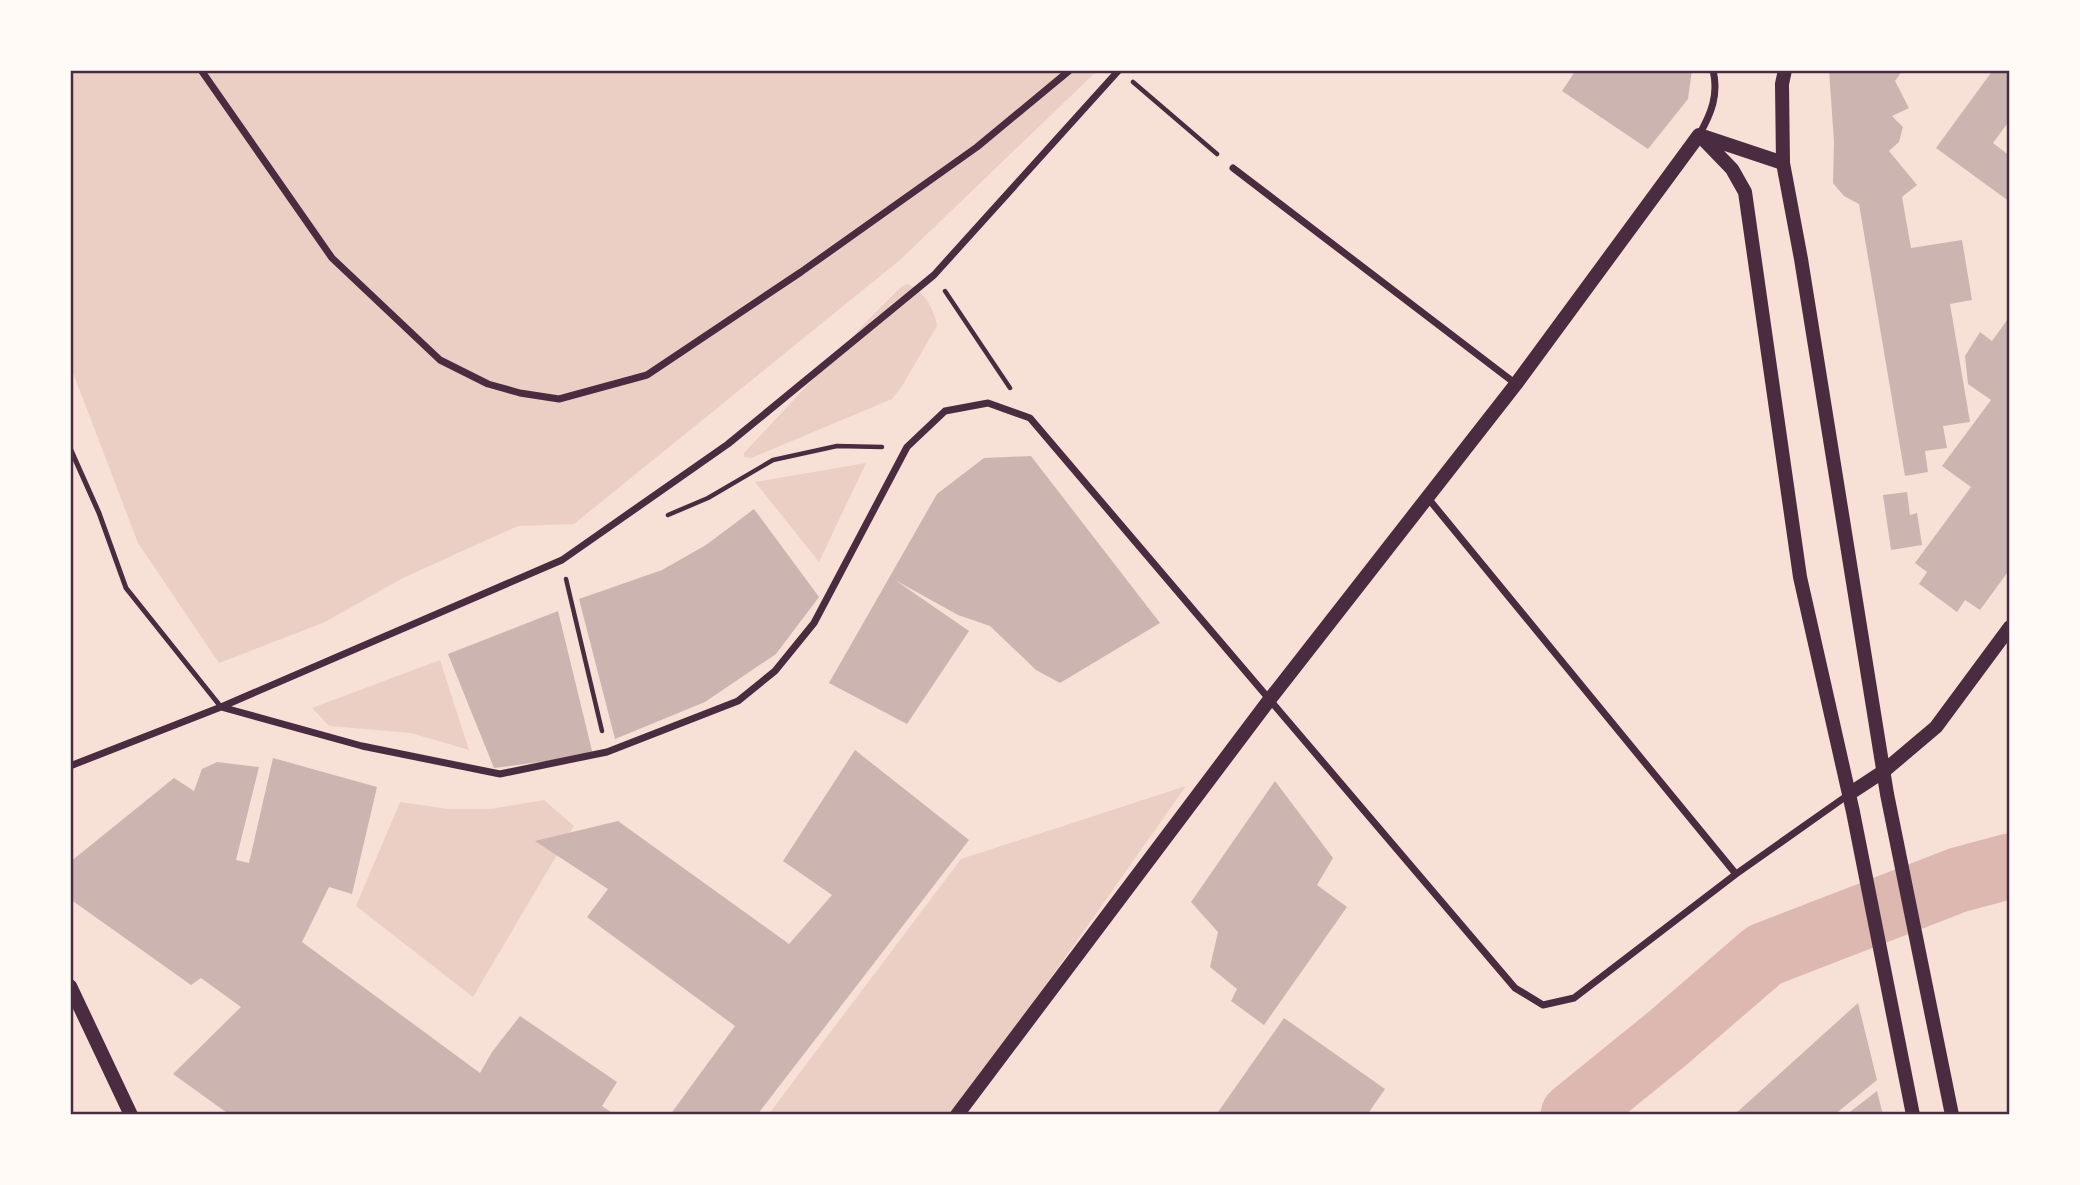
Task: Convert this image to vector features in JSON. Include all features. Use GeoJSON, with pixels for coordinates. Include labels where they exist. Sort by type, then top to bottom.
{"type":"FeatureCollection","features":[{"type":"Feature","properties":{"kind":"main road"},"geometry":{"type":"LineString","coordinates":[[1785,70],[1782,84],[1783,163],[1801,259],[1887,794],[1951,1115]]}},
{"type":"Feature","properties":{"kind":"main road"},"geometry":{"type":"LineString","coordinates":[[1699,135],[1783,163]]}},
{"type":"Feature","properties":{"kind":"main road"},"geometry":{"type":"LineString","coordinates":[[957,1115],[1270,699],[1516,384],[1699,135]]}},
{"type":"Feature","properties":{"kind":"main road"},"geometry":{"type":"LineString","coordinates":[[1699,135],[1732,169],[1745,192],[1800,577],[1853,812],[1913,1115]]}},
{"type":"Feature","properties":{"kind":"main road"},"geometry":{"type":"LineString","coordinates":[[1849,794],[1884,771],[1937,727],[2010,627]]}},
{"type":"Feature","properties":{"kind":"main road"},"geometry":{"type":"LineString","coordinates":[[70,986],[131,1115]]}},
{"type":"Feature","properties":{"kind":"street"},"geometry":{"type":"LineString","coordinates":[[201,70],[332,258],[440,360],[488,384],[520,393],[559,399],[647,375],[800,272],[977,146],[1070,70]]}},
{"type":"Feature","properties":{"kind":"street"},"geometry":{"type":"LineString","coordinates":[[70,766],[221,707],[562,560],[728,444],[934,275],[1119,70]]}},
{"type":"Feature","properties":{"kind":"street"},"geometry":{"type":"LineString","coordinates":[[1699,135],[1712,111],[1716,83],[1713,70]]}},
{"type":"Feature","properties":{"kind":"street"},"geometry":{"type":"LineString","coordinates":[[1233,168],[1516,384]]}},
{"type":"Feature","properties":{"kind":"street"},"geometry":{"type":"LineString","coordinates":[[221,707],[362,746],[500,774],[607,752],[738,701],[775,671],[814,623],[907,447],[945,411],[988,403],[1030,418],[1515,988],[1543,1005],[1574,998],[1736,874],[1849,794]]}},
{"type":"Feature","properties":{"kind":"street"},"geometry":{"type":"LineString","coordinates":[[1427,497],[1736,874]]}},
{"type":"Feature","properties":{"kind":"lane"},"geometry":{"type":"LineString","coordinates":[[70,448],[99,513],[126,589],[221,707]]}},
{"type":"Feature","properties":{"kind":"path"},"geometry":{"type":"LineString","coordinates":[[1130,79],[1233,168]]}},
{"type":"Feature","properties":{"kind":"path"},"geometry":{"type":"LineString","coordinates":[[934,275],[1030,418]]}},
{"type":"Feature","properties":{"kind":"path"},"geometry":{"type":"LineString","coordinates":[[660,519],[708,498],[774,460],[837,446],[907,447]]}},
{"type":"Feature","properties":{"kind":"path"},"geometry":{"type":"LineString","coordinates":[[562,560],[607,752]]}},
{"type":"Feature","properties":{"kind":"shaded area"},"geometry":{"type":"Polygon","coordinates":[[[70,70],[1098,70],[900,260],[574,524],[518,526],[403,578],[325,622],[219,663],[138,543],[70,365],[70,70]]]}},
{"type":"Feature","properties":{"kind":"shaded area"},"geometry":{"type":"Polygon","coordinates":[[[907,284],[918,290],[927,301],[937,326],[892,399],[751,458],[744,457],[744,453],[870,318],[907,284]]]}},
{"type":"Feature","properties":{"kind":"shaded area"},"geometry":{"type":"Polygon","coordinates":[[[866,463],[819,562],[755,482],[866,463]]]}},
{"type":"Feature","properties":{"kind":"shaded area"},"geometry":{"type":"Polygon","coordinates":[[[440,660],[469,750],[411,733],[329,726],[312,708],[440,660]]]}},
{"type":"Feature","properties":{"kind":"shaded area"},"geometry":{"type":"Polygon","coordinates":[[[1186,786],[954,1115],[768,1115],[961,859],[1186,786]]]}},
{"type":"Feature","properties":{"kind":"shaded area"},"geometry":{"type":"Polygon","coordinates":[[[544,800],[574,826],[473,997],[356,906],[400,802],[448,809],[490,809],[544,800]]]}},
{"type":"Feature","properties":{"kind":"building"},"geometry":{"type":"Polygon","coordinates":[[[1576,70],[1692,70],[1688,99],[1648,149],[1562,91],[1576,70]]]}},
{"type":"Feature","properties":{"kind":"building"},"geometry":{"type":"Polygon","coordinates":[[[1829,70],[1903,70],[1895,81],[1909,108],[1892,116],[1903,127],[1899,142],[1889,151],[1917,185],[1902,197],[1911,248],[1962,240],[1972,300],[1950,304],[1970,422],[1943,426],[1947,448],[1925,451],[1928,472],[1905,476],[1859,204],[1844,196],[1833,183],[1834,142],[1829,70]]]}},
{"type":"Feature","properties":{"kind":"building"},"geometry":{"type":"Polygon","coordinates":[[[1993,70],[2010,70],[2010,120],[1993,143],[2010,156],[2010,202],[1936,148],[1993,70]]]}},
{"type":"Feature","properties":{"kind":"building"},"geometry":{"type":"Polygon","coordinates":[[[2010,316],[2010,569],[1980,610],[1965,600],[1957,612],[1919,584],[1927,572],[1915,563],[1971,487],[1942,466],[1991,400],[1968,384],[1965,356],[1980,332],[1992,341],[2010,316]]]}},
{"type":"Feature","properties":{"kind":"building"},"geometry":{"type":"Polygon","coordinates":[[[1031,456],[1160,623],[1060,683],[1036,670],[990,626],[958,615],[895,580],[969,631],[907,724],[829,683],[937,494],[984,458],[1031,456]]]}},
{"type":"Feature","properties":{"kind":"building"},"geometry":{"type":"Polygon","coordinates":[[[1907,492],[1910,515],[1917,513],[1922,545],[1891,550],[1883,495],[1907,492]]]}},
{"type":"Feature","properties":{"kind":"building"},"geometry":{"type":"Polygon","coordinates":[[[754,509],[819,597],[776,654],[705,702],[615,739],[579,599],[662,570],[706,545],[754,509]]]}},
{"type":"Feature","properties":{"kind":"building"},"geometry":{"type":"Polygon","coordinates":[[[558,611],[593,755],[494,768],[448,654],[558,611]]]}},
{"type":"Feature","properties":{"kind":"building"},"geometry":{"type":"Polygon","coordinates":[[[855,750],[969,840],[757,1115],[670,1115],[735,1026],[587,917],[608,889],[535,841],[618,821],[789,944],[832,895],[783,861],[855,750]]]}},
{"type":"Feature","properties":{"kind":"building"},"geometry":{"type":"Polygon","coordinates":[[[273,758],[377,787],[352,894],[329,887],[302,942],[480,1073],[492,1052],[520,1016],[617,1082],[602,1106],[615,1115],[230,1115],[173,1074],[241,1007],[201,978],[191,985],[70,899],[70,862],[174,778],[194,791],[202,769],[217,762],[259,767],[236,860],[249,863],[273,758]]]}},
{"type":"Feature","properties":{"kind":"building"},"geometry":{"type":"Polygon","coordinates":[[[1275,781],[1333,858],[1317,885],[1347,907],[1264,1025],[1231,1001],[1237,989],[1210,967],[1218,932],[1191,902],[1275,781]]]}},
{"type":"Feature","properties":{"kind":"building"},"geometry":{"type":"Polygon","coordinates":[[[1858,1003],[1877,1080],[1834,1115],[1734,1115],[1858,1003]]]}},
{"type":"Feature","properties":{"kind":"building"},"geometry":{"type":"Polygon","coordinates":[[[1284,1018],[1385,1089],[1367,1115],[1216,1115],[1284,1018]]]}},
{"type":"Feature","properties":{"kind":"building"},"geometry":{"type":"Polygon","coordinates":[[[1877,1091],[1883,1115],[1846,1115],[1877,1091]]]}},
{"type":"Feature","properties":{"kind":"waterway"},"geometry":{"type":"LineString","coordinates":[[1573,1115],[1764,955],[1958,880],[2010,866]]}}]}
